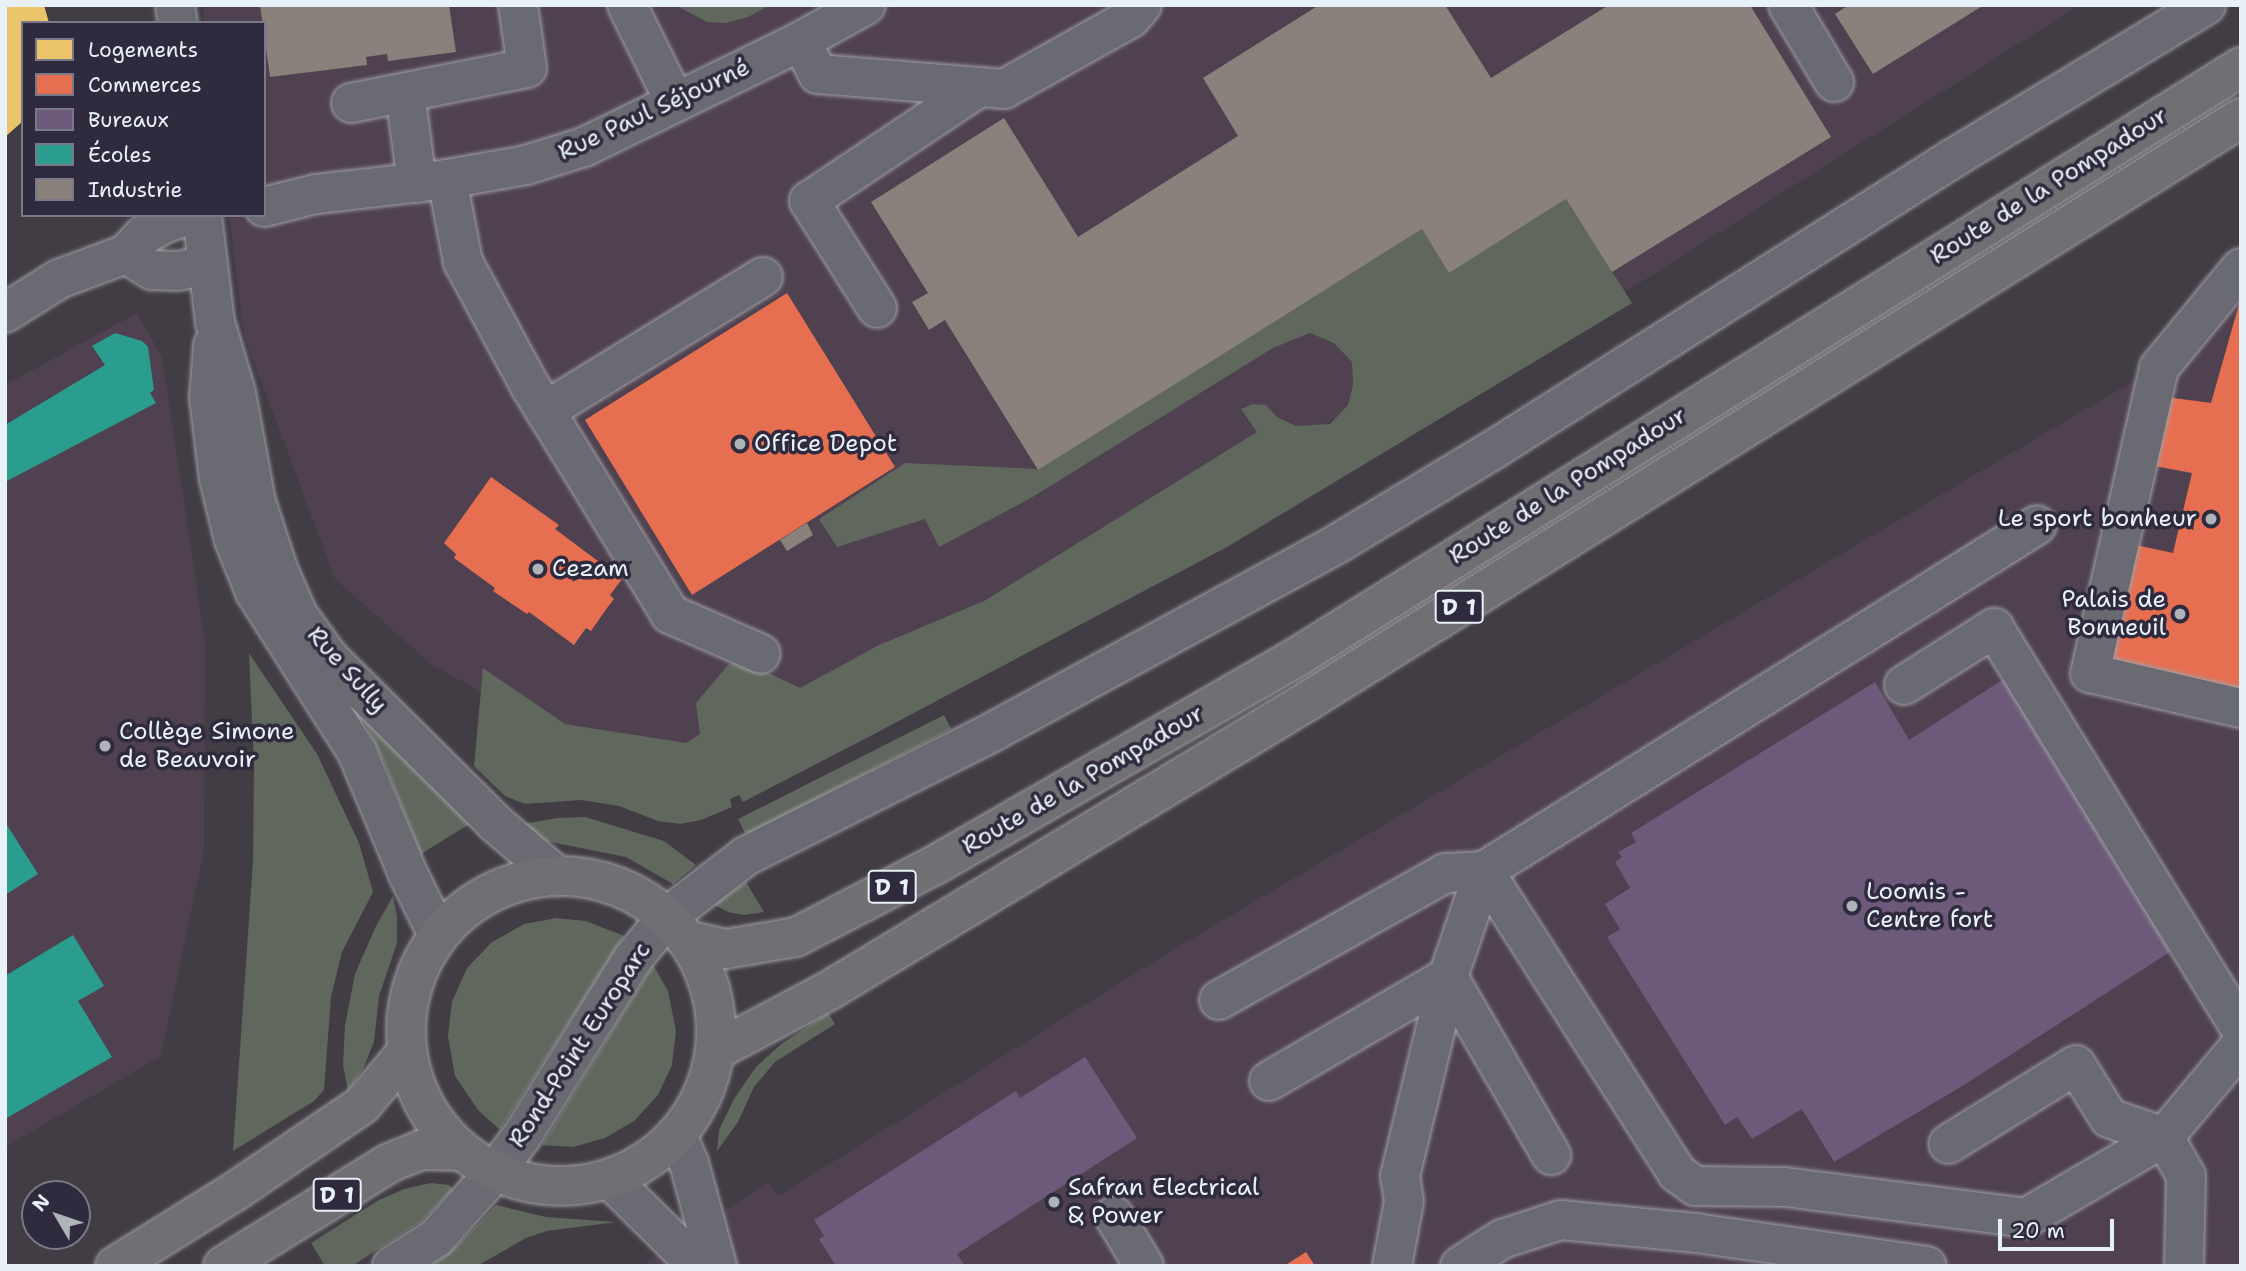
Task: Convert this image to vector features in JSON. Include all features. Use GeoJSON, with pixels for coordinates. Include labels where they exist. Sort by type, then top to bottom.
{"type":"FeatureCollection","features":[{"type":"Feature","properties":{"kind":"main road","name":"Route de la Pompadour"},"geometry":{"type":"LineString","coordinates":[[677,929],[726,949],[796,937],[935,865],[1300,655],[2241,67]]}},
{"type":"Feature","properties":{"kind":"main road","name":"Route de la Pompadour"},"geometry":{"type":"LineString","coordinates":[[715,1051],[830,990],[1303,704],[2241,118]]}},
{"type":"Feature","properties":{"kind":"main road","name":"Rond-Point Europarc"},"geometry":{"type":"LineString","coordinates":[[558,876],[587,878],[621,887],[677,929],[709,983],[716,1020],[715,1051],[699,1103],[677,1135],[641,1165],[610,1179],[579,1187],[523,1183],[494,1173],[461,1152],[437,1126],[419,1097],[406,1054],[408,1000],[420,965],[439,935],[459,914],[486,895],[520,881],[558,876]]}},
{"type":"Feature","properties":{"kind":"main road","name":"D 1"},"geometry":{"type":"LineString","coordinates":[[115,1266],[237,1190],[362,1105],[406,1054]]}},
{"type":"Feature","properties":{"kind":"main road","name":"D 1"},"geometry":{"type":"LineString","coordinates":[[223,1266],[389,1163],[421,1150],[461,1152]]}},
{"type":"Feature","properties":{"kind":"street"},"geometry":{"type":"LineString","coordinates":[[351,103],[527,68],[518,5]]}},
{"type":"Feature","properties":{"kind":"street"},"geometry":{"type":"LineString","coordinates":[[627,5],[675,102]]}},
{"type":"Feature","properties":{"kind":"street","name":"Rue Paul Séjourné"},"geometry":{"type":"LineString","coordinates":[[266,206],[316,194],[432,181],[526,165],[584,147],[801,41],[866,5]]}},
{"type":"Feature","properties":{"kind":"street"},"geometry":{"type":"LineString","coordinates":[[801,41],[818,74],[1004,89],[1131,18],[1142,5]]}},
{"type":"Feature","properties":{"kind":"street"},"geometry":{"type":"LineString","coordinates":[[1788,5],[1834,82]]}},
{"type":"Feature","properties":{"kind":"street"},"geometry":{"type":"LineString","coordinates":[[677,929],[746,856],[996,730],[1337,544],[1496,448],[1952,159],[2206,5]]}},
{"type":"Feature","properties":{"kind":"street"},"geometry":{"type":"LineString","coordinates":[[877,308],[809,201],[979,87]]}},
{"type":"Feature","properties":{"kind":"street"},"geometry":{"type":"LineString","coordinates":[[405,92],[432,181],[463,262],[545,411],[670,614],[761,654]]}},
{"type":"Feature","properties":{"kind":"street"},"geometry":{"type":"LineString","coordinates":[[5,313],[59,279],[126,254],[144,235],[166,223],[207,218]]}},
{"type":"Feature","properties":{"kind":"street","name":"Rue Sully"},"geometry":{"type":"LineString","coordinates":[[207,218],[207,265],[215,322],[236,393],[256,502],[278,569],[299,615],[329,658],[495,822],[558,876]]}},
{"type":"Feature","properties":{"kind":"street"},"geometry":{"type":"LineString","coordinates":[[126,254],[152,270],[178,271],[207,265]]}},
{"type":"Feature","properties":{"kind":"street"},"geometry":{"type":"LineString","coordinates":[[2241,268],[2159,368],[2090,673],[2241,708]]}},
{"type":"Feature","properties":{"kind":"street"},"geometry":{"type":"LineString","coordinates":[[545,411],[763,277]]}},
{"type":"Feature","properties":{"kind":"street","name":"Rue Sully"},"geometry":{"type":"LineString","coordinates":[[215,322],[209,398],[219,479],[234,540],[255,592],[357,752],[408,874],[439,935]]}},
{"type":"Feature","properties":{"kind":"street"},"geometry":{"type":"LineString","coordinates":[[1219,1000],[1444,873],[1484,871],[2037,524]]}},
{"type":"Feature","properties":{"kind":"street"},"geometry":{"type":"LineString","coordinates":[[1904,685],[1994,628],[2241,1029]]}},
{"type":"Feature","properties":{"kind":"street"},"geometry":{"type":"LineString","coordinates":[[1371,1266],[1387,1195],[1400,1176],[1448,977],[1484,871]]}},
{"type":"Feature","properties":{"kind":"street"},"geometry":{"type":"LineString","coordinates":[[1484,871],[1678,1173],[1695,1186],[1785,1187],[2026,1218],[2164,1137],[2241,1045]]}},
{"type":"Feature","properties":{"kind":"street","name":"Rond-Point Europarc"},"geometry":{"type":"LineString","coordinates":[[494,1173],[522,1136],[632,960],[677,929]]}},
{"type":"Feature","properties":{"kind":"street"},"geometry":{"type":"LineString","coordinates":[[1269,1081],[1448,977]]}},
{"type":"Feature","properties":{"kind":"street"},"geometry":{"type":"LineString","coordinates":[[1448,977],[1551,1155]]}},
{"type":"Feature","properties":{"kind":"street"},"geometry":{"type":"LineString","coordinates":[[1948,1144],[2076,1065],[2109,1118],[2164,1137],[2186,1176],[2184,1266]]}},
{"type":"Feature","properties":{"kind":"street"},"geometry":{"type":"LineString","coordinates":[[677,1135],[717,1266]]}},
{"type":"Feature","properties":{"kind":"street"},"geometry":{"type":"LineString","coordinates":[[392,1266],[436,1238],[494,1173]]}},
{"type":"Feature","properties":{"kind":"street"},"geometry":{"type":"LineString","coordinates":[[1392,1266],[1404,1201],[1400,1176]]}},
{"type":"Feature","properties":{"kind":"street"},"geometry":{"type":"LineString","coordinates":[[610,1179],[698,1266]]}},
{"type":"Feature","properties":{"kind":"street"},"geometry":{"type":"LineString","coordinates":[[1114,1216],[1144,1266]]}},
{"type":"Feature","properties":{"kind":"street"},"geometry":{"type":"LineString","coordinates":[[1460,1266],[1503,1239],[1562,1220],[1647,1228],[1732,1253],[1927,1266]]}},
{"type":"Feature","properties":{"kind":"shaded area"},"geometry":{"type":"Polygon","coordinates":[[[203,5],[2080,5],[1554,337],[1442,363],[708,743],[659,754],[555,733],[431,664],[335,579],[244,335],[229,217],[266,217],[266,21],[205,21],[203,5]]]}},
{"type":"Feature","properties":{"kind":"shaded area"},"geometry":{"type":"Polygon","coordinates":[[[675,5],[770,5],[748,17],[726,23],[707,22],[675,5]]]}},
{"type":"Feature","properties":{"kind":"shaded area"},"geometry":{"type":"Polygon","coordinates":[[[1566,199],[1632,303],[1227,547],[878,732],[743,802],[739,795],[730,799],[732,807],[701,820],[680,824],[658,821],[619,806],[581,800],[525,804],[505,796],[474,766],[483,668],[565,724],[686,743],[700,734],[696,703],[728,665],[739,659],[800,688],[877,646],[984,601],[1257,432],[1241,409],[1253,404],[1266,405],[1277,417],[1296,426],[1330,424],[1348,405],[1353,385],[1352,362],[1334,343],[1310,333],[1273,348],[1031,498],[939,547],[925,519],[837,547],[819,519],[905,463],[1038,469],[1422,229],[1450,272],[1566,199]]]}},
{"type":"Feature","properties":{"kind":"shaded area"},"geometry":{"type":"Polygon","coordinates":[[[2241,251],[2241,1266],[641,1266],[769,1182],[778,1196],[1171,951],[2140,377],[2201,279],[2241,251]]]}},
{"type":"Feature","properties":{"kind":"shaded area","name":"Collège Simone de Beauvoir"},"geometry":{"type":"Polygon","coordinates":[[[137,313],[162,357],[205,641],[204,850],[161,1056],[5,1147],[5,385],[137,313]]]}},
{"type":"Feature","properties":{"kind":"shaded area"},"geometry":{"type":"Polygon","coordinates":[[[249,653],[317,754],[359,843],[373,892],[342,952],[331,997],[324,1090],[314,1101],[233,1151],[253,861],[254,764],[249,653]]]}},
{"type":"Feature","properties":{"kind":"shaded area"},"geometry":{"type":"Polygon","coordinates":[[[359,711],[476,820],[421,854],[385,764],[359,711]]]}},
{"type":"Feature","properties":{"kind":"shaded area"},"geometry":{"type":"Polygon","coordinates":[[[944,715],[951,729],[746,835],[738,819],[944,715]]]}},
{"type":"Feature","properties":{"kind":"shaded area"},"geometry":{"type":"Polygon","coordinates":[[[585,817],[664,841],[696,865],[673,884],[626,857],[541,840],[518,825],[557,818],[585,817]]]}},
{"type":"Feature","properties":{"kind":"shaded area"},"geometry":{"type":"Polygon","coordinates":[[[746,882],[764,912],[744,915],[728,912],[713,904],[746,882]]]}},
{"type":"Feature","properties":{"kind":"shaded area"},"geometry":{"type":"Polygon","coordinates":[[[393,896],[397,916],[397,943],[379,996],[374,1042],[363,1069],[348,1091],[343,1065],[345,1025],[355,974],[375,928],[393,896]]]}},
{"type":"Feature","properties":{"kind":"shaded area"},"geometry":{"type":"Polygon","coordinates":[[[556,918],[586,921],[624,936],[500,1130],[478,1110],[455,1076],[448,1036],[452,1002],[467,968],[492,942],[524,924],[556,918]]]}},
{"type":"Feature","properties":{"kind":"shaded area"},"geometry":{"type":"Polygon","coordinates":[[[653,965],[668,991],[676,1031],[672,1065],[658,1095],[634,1121],[605,1138],[573,1147],[542,1145],[653,965]]]}},
{"type":"Feature","properties":{"kind":"shaded area"},"geometry":{"type":"Polygon","coordinates":[[[828,1013],[835,1024],[775,1062],[754,1087],[738,1122],[717,1151],[719,1130],[734,1099],[756,1067],[780,1045],[828,1013]]]}},
{"type":"Feature","properties":{"kind":"shaded area"},"geometry":{"type":"Polygon","coordinates":[[[431,1183],[449,1185],[453,1189],[422,1221],[352,1266],[325,1266],[311,1243],[379,1200],[404,1189],[431,1183]]]}},
{"type":"Feature","properties":{"kind":"shaded area"},"geometry":{"type":"Polygon","coordinates":[[[496,1205],[546,1217],[616,1222],[547,1231],[526,1238],[477,1266],[430,1266],[458,1245],[496,1205]]]}},
{"type":"Feature","properties":{"kind":"building: Logements"},"geometry":{"type":"Polygon","coordinates":[[[5,5],[44,5],[48,21],[21,21],[21,123],[5,137],[5,5]]]}},
{"type":"Feature","properties":{"kind":"building: Commerces","name":"Office Depot"},"geometry":{"type":"Polygon","coordinates":[[[787,293],[895,467],[692,595],[585,420],[787,293]]]}},
{"type":"Feature","properties":{"kind":"building: Commerces"},"geometry":{"type":"Polygon","coordinates":[[[2241,297],[2241,693],[2108,661],[2136,545],[2173,553],[2192,473],[2149,465],[2166,397],[2211,403],[2241,297]]]}},
{"type":"Feature","properties":{"kind":"building: Commerces","name":"Cezam"},"geometry":{"type":"Polygon","coordinates":[[[491,477],[559,525],[555,529],[622,579],[610,595],[614,599],[591,631],[586,628],[574,645],[529,612],[527,614],[493,591],[495,588],[454,558],[456,554],[444,543],[491,477]]]}},
{"type":"Feature","properties":{"kind":"building: Commerces"},"geometry":{"type":"Polygon","coordinates":[[[1306,1252],[1315,1266],[1284,1266],[1306,1252]]]}},
{"type":"Feature","properties":{"kind":"building: Bureaux"},"geometry":{"type":"Polygon","coordinates":[[[2010,675],[2179,946],[1964,1085],[1834,1162],[1802,1109],[1752,1139],[1737,1117],[1725,1125],[1607,937],[1620,929],[1605,904],[1630,888],[1615,862],[1622,857],[1618,852],[1636,842],[1631,833],[1875,682],[1909,740],[2010,675]]]}},
{"type":"Feature","properties":{"kind":"building: Bureaux"},"geometry":{"type":"Polygon","coordinates":[[[1085,1057],[1137,1138],[957,1254],[965,1266],[836,1266],[819,1239],[824,1236],[814,1220],[1016,1091],[1020,1098],[1085,1057]]]}},
{"type":"Feature","properties":{"kind":"building: Écoles"},"geometry":{"type":"Polygon","coordinates":[[[115,333],[142,341],[148,347],[154,390],[150,393],[156,403],[5,482],[5,425],[105,365],[92,346],[115,333]]]}},
{"type":"Feature","properties":{"kind":"building: Écoles"},"geometry":{"type":"Polygon","coordinates":[[[5,822],[38,874],[5,895],[5,822]]]}},
{"type":"Feature","properties":{"kind":"building: Écoles"},"geometry":{"type":"Polygon","coordinates":[[[73,935],[104,986],[78,1001],[112,1057],[5,1119],[5,976],[73,935]]]}},
{"type":"Feature","properties":{"kind":"building: Industrie"},"geometry":{"type":"Polygon","coordinates":[[[260,5],[449,5],[456,52],[388,61],[387,54],[366,57],[367,65],[270,77],[266,21],[262,21],[260,5]]]}},
{"type":"Feature","properties":{"kind":"building: Industrie"},"geometry":{"type":"Polygon","coordinates":[[[1319,5],[1445,5],[1491,78],[1609,5],[1750,5],[1831,137],[1612,272],[1566,199],[1449,273],[1422,229],[1038,470],[945,320],[929,330],[912,302],[928,293],[871,202],[1004,118],[1078,237],[1238,136],[1203,78],[1319,5]]]}},
{"type":"Feature","properties":{"kind":"building: Industrie"},"geometry":{"type":"Polygon","coordinates":[[[1849,5],[1984,5],[1873,74],[1835,14],[1849,5]]]}},
{"type":"Feature","properties":{"kind":"building: Industrie"},"geometry":{"type":"Polygon","coordinates":[[[807,523],[813,535],[787,551],[780,540],[807,523]]]}},
{"type":"Feature","properties":{"kind":"place","name":"Office Depot"},"geometry":{"type":"Point","coordinates":[740,444]}},
{"type":"Feature","properties":{"kind":"place","name":"Le sport bonheur"},"geometry":{"type":"Point","coordinates":[2211,519]}},
{"type":"Feature","properties":{"kind":"place","name":"Cezam"},"geometry":{"type":"Point","coordinates":[538,569]}},
{"type":"Feature","properties":{"kind":"place","name":"Palais de Bonneuil"},"geometry":{"type":"Point","coordinates":[2180,614]}},
{"type":"Feature","properties":{"kind":"place","name":"Collège Simone de Beauvoir"},"geometry":{"type":"Point","coordinates":[105,746]}},
{"type":"Feature","properties":{"kind":"place","name":"Loomis - Centre fort"},"geometry":{"type":"Point","coordinates":[1852,906]}},
{"type":"Feature","properties":{"kind":"place","name":"Safran Electrical & Power"},"geometry":{"type":"Point","coordinates":[1054,1202]}}]}
